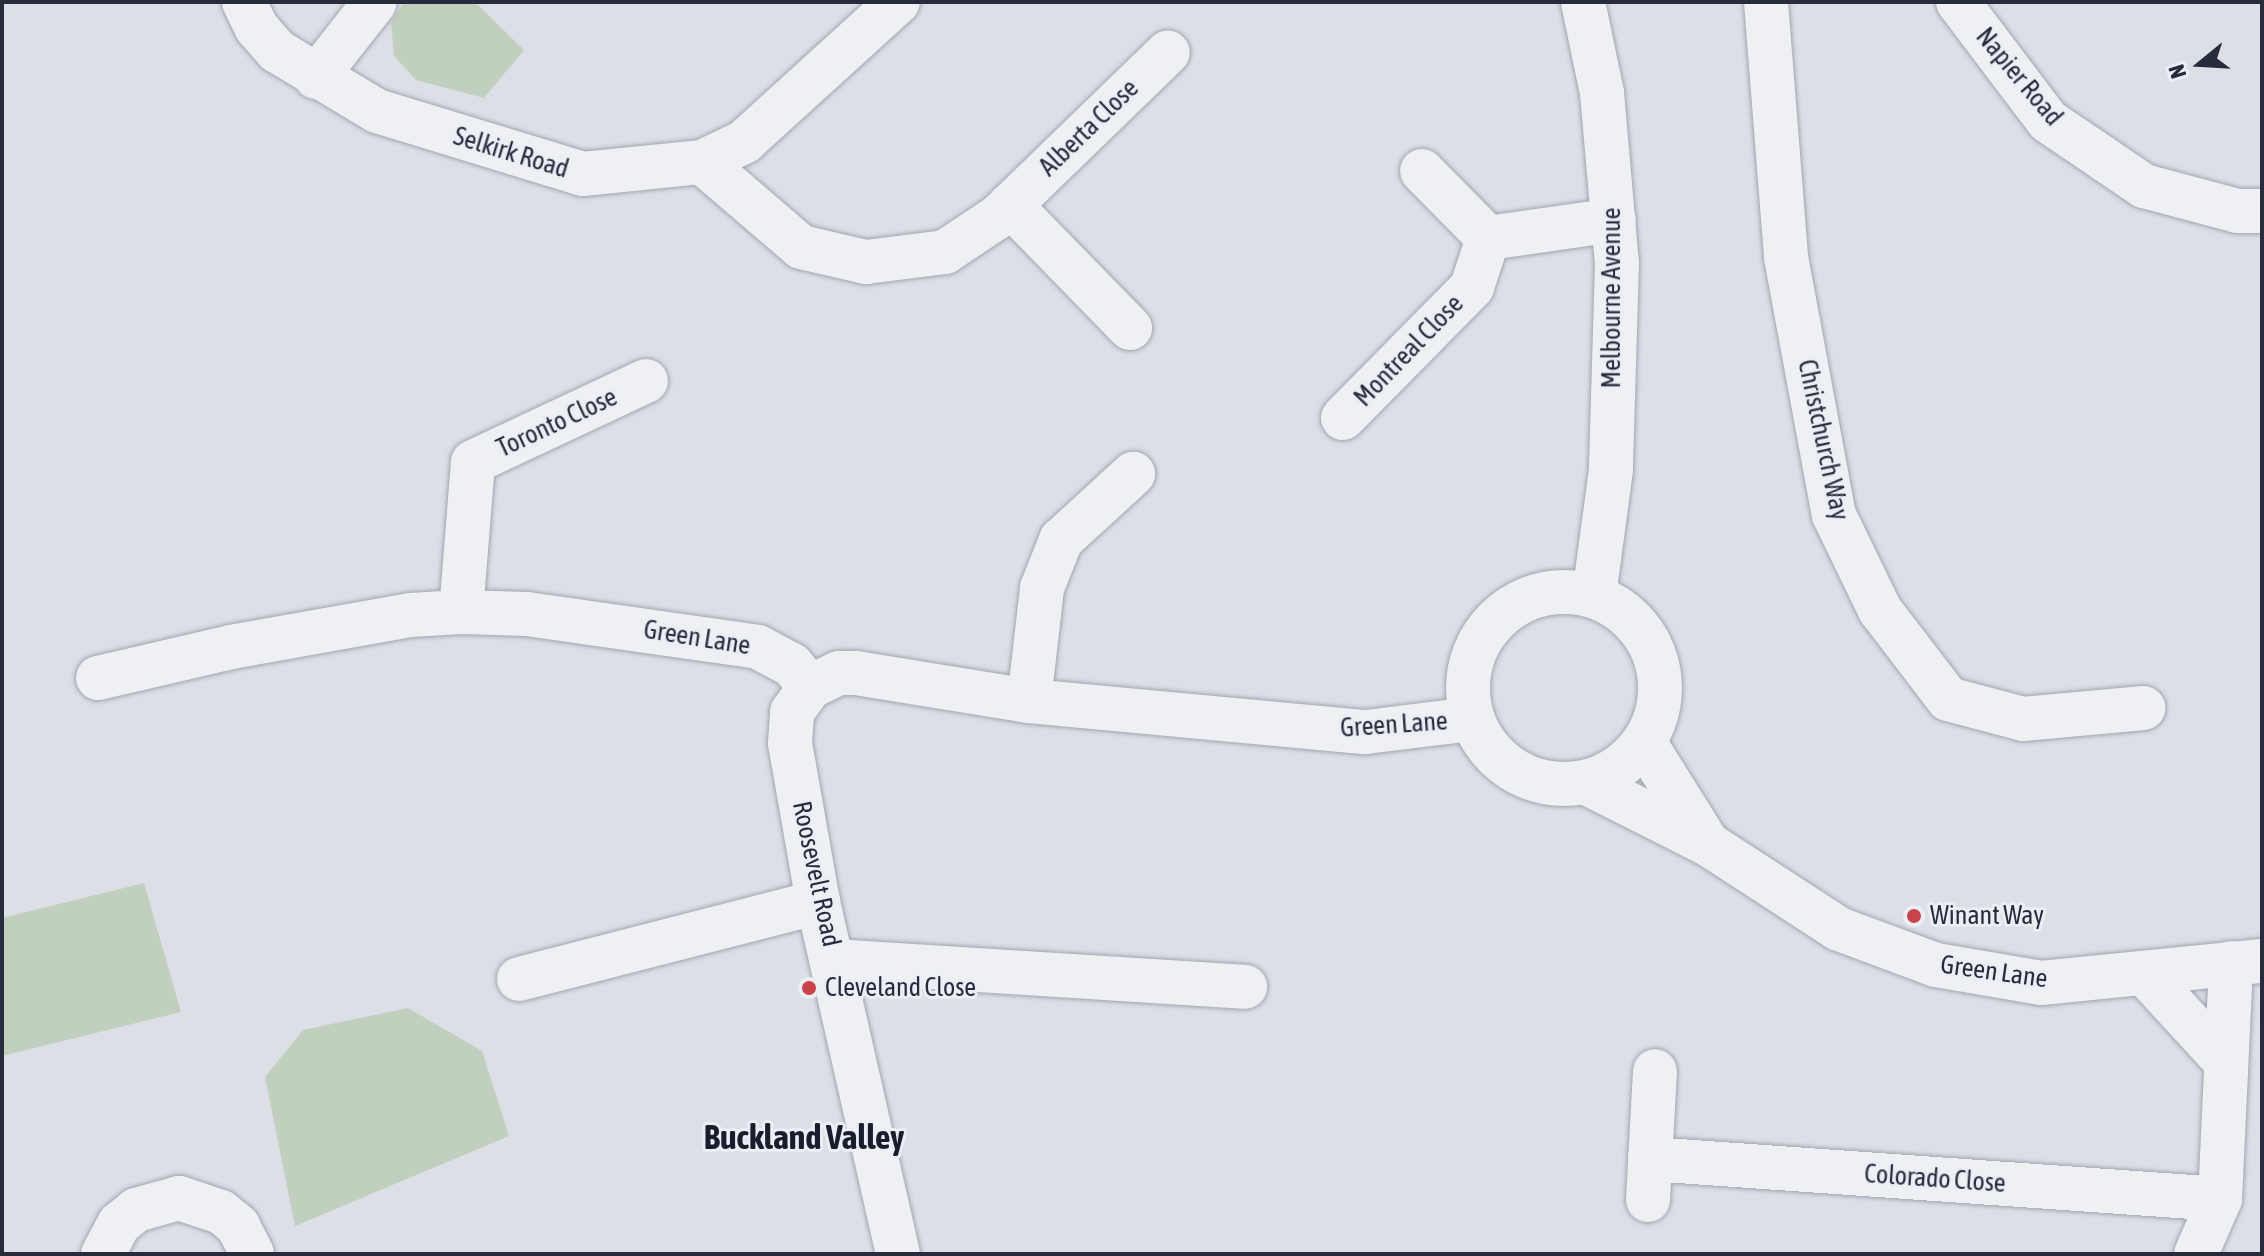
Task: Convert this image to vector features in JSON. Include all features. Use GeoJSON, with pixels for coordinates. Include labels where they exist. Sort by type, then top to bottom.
{"type":"FeatureCollection","features":[{"type":"Feature","properties":{"kind":"street","name":"Selkirk Road"},"geometry":{"type":"LineString","coordinates":[[244,2],[256,27],[277,51],[377,111],[583,174],[702,162],[744,142],[898,2]]}},
{"type":"Feature","properties":{"kind":"street"},"geometry":{"type":"LineString","coordinates":[[316,77],[375,2]]}},
{"type":"Feature","properties":{"kind":"street","name":"Melbourne Avenue"},"geometry":{"type":"LineString","coordinates":[[1583,2],[1602,93],[1614,220],[1611,470],[1594,596]]}},
{"type":"Feature","properties":{"kind":"street","name":"Christchurch Way"},"geometry":{"type":"LineString","coordinates":[[1766,2],[1786,257],[1834,515],[1880,610],[1948,699],[2023,719],[2143,708]]}},
{"type":"Feature","properties":{"kind":"street","name":"Napier Road"},"geometry":{"type":"LineString","coordinates":[[1958,2],[2048,121],[2144,186],[2237,211],[2262,211]]}},
{"type":"Feature","properties":{"kind":"street","name":"Alberta Close"},"geometry":{"type":"LineString","coordinates":[[702,162],[801,247],[866,262],[945,252],[1010,205],[1168,52]]}},
{"type":"Feature","properties":{"kind":"street"},"geometry":{"type":"LineString","coordinates":[[1422,171],[1488,238],[1614,220]]}},
{"type":"Feature","properties":{"kind":"street"},"geometry":{"type":"LineString","coordinates":[[1010,205],[1130,328]]}},
{"type":"Feature","properties":{"kind":"street","name":"Montreal Close"},"geometry":{"type":"LineString","coordinates":[[1343,418],[1472,287],[1488,238]]}},
{"type":"Feature","properties":{"kind":"street","name":"Toronto Close"},"geometry":{"type":"LineString","coordinates":[[461,612],[473,462],[646,381]]}},
{"type":"Feature","properties":{"kind":"street"},"geometry":{"type":"LineString","coordinates":[[1029,701],[1042,588],[1061,540],[1133,474]]}},
{"type":"Feature","properties":{"kind":"street"},"geometry":{"type":"LineString","coordinates":[[1564,591],[1594,596],[1620,610],[1642,630],[1656,657],[1661,686],[1657,716],[1644,742],[1629,761],[1587,783],[1555,785],[1525,777],[1498,760],[1472,719],[1467,689],[1472,659],[1486,631],[1507,610],[1534,596],[1564,591]]}},
{"type":"Feature","properties":{"kind":"street","name":"Green Lane"},"geometry":{"type":"LineString","coordinates":[[98,678],[231,647],[411,615],[461,612],[527,614],[758,647],[792,665],[810,687],[839,673],[856,673],[1029,701],[1366,732],[1472,719]]}},
{"type":"Feature","properties":{"kind":"street","name":"Roosevelt Road"},"geometry":{"type":"LineString","coordinates":[[810,687],[792,712],[789,728],[818,902],[835,961],[898,1254]]}},
{"type":"Feature","properties":{"kind":"street","name":"Green Lane"},"geometry":{"type":"LineString","coordinates":[[1644,742],[1708,844]]}},
{"type":"Feature","properties":{"kind":"street","name":"Green Lane"},"geometry":{"type":"LineString","coordinates":[[1587,783],[1708,844],[1839,929],[1936,965],[2041,983],[2246,962]]}},
{"type":"Feature","properties":{"kind":"street"},"geometry":{"type":"LineString","coordinates":[[519,979],[818,902]]}},
{"type":"Feature","properties":{"kind":"street"},"geometry":{"type":"LineString","coordinates":[[835,961],[1245,987]]}},
{"type":"Feature","properties":{"kind":"street"},"geometry":{"type":"LineString","coordinates":[[2196,1254],[2220,1199],[2224,1060],[2246,962]]}},
{"type":"Feature","properties":{"kind":"street"},"geometry":{"type":"LineString","coordinates":[[2145,974],[2224,1060]]}},
{"type":"Feature","properties":{"kind":"street","name":"Colorado Close"},"geometry":{"type":"LineString","coordinates":[[1655,1071],[1649,1179],[2220,1199]]}},
{"type":"Feature","properties":{"kind":"street"},"geometry":{"type":"LineString","coordinates":[[103,1254],[119,1224],[136,1210],[179,1198],[221,1212],[238,1226],[252,1254]]}},
{"type":"Feature","properties":{"kind":"green space"},"geometry":{"type":"Polygon","coordinates":[[[404,2],[475,2],[524,50],[484,98],[416,80],[394,56],[391,23],[404,2]]]}},
{"type":"Feature","properties":{"kind":"green space"},"geometry":{"type":"Polygon","coordinates":[[[144,883],[181,1012],[2,1056],[2,918],[144,883]]]}},
{"type":"Feature","properties":{"kind":"green space"},"geometry":{"type":"Polygon","coordinates":[[[408,1008],[482,1051],[509,1136],[295,1226],[265,1077],[303,1030],[408,1008]]]}},
{"type":"Feature","properties":{"kind":"place","name":"Winant Way"},"geometry":{"type":"Point","coordinates":[1914,916]}},
{"type":"Feature","properties":{"kind":"place","name":"Cleveland Close"},"geometry":{"type":"Point","coordinates":[809,988]}},
{"type":"Feature","properties":{"kind":"district","name":"Buckland Valley"},"geometry":{"type":"Point","coordinates":[804,1137]}}]}
